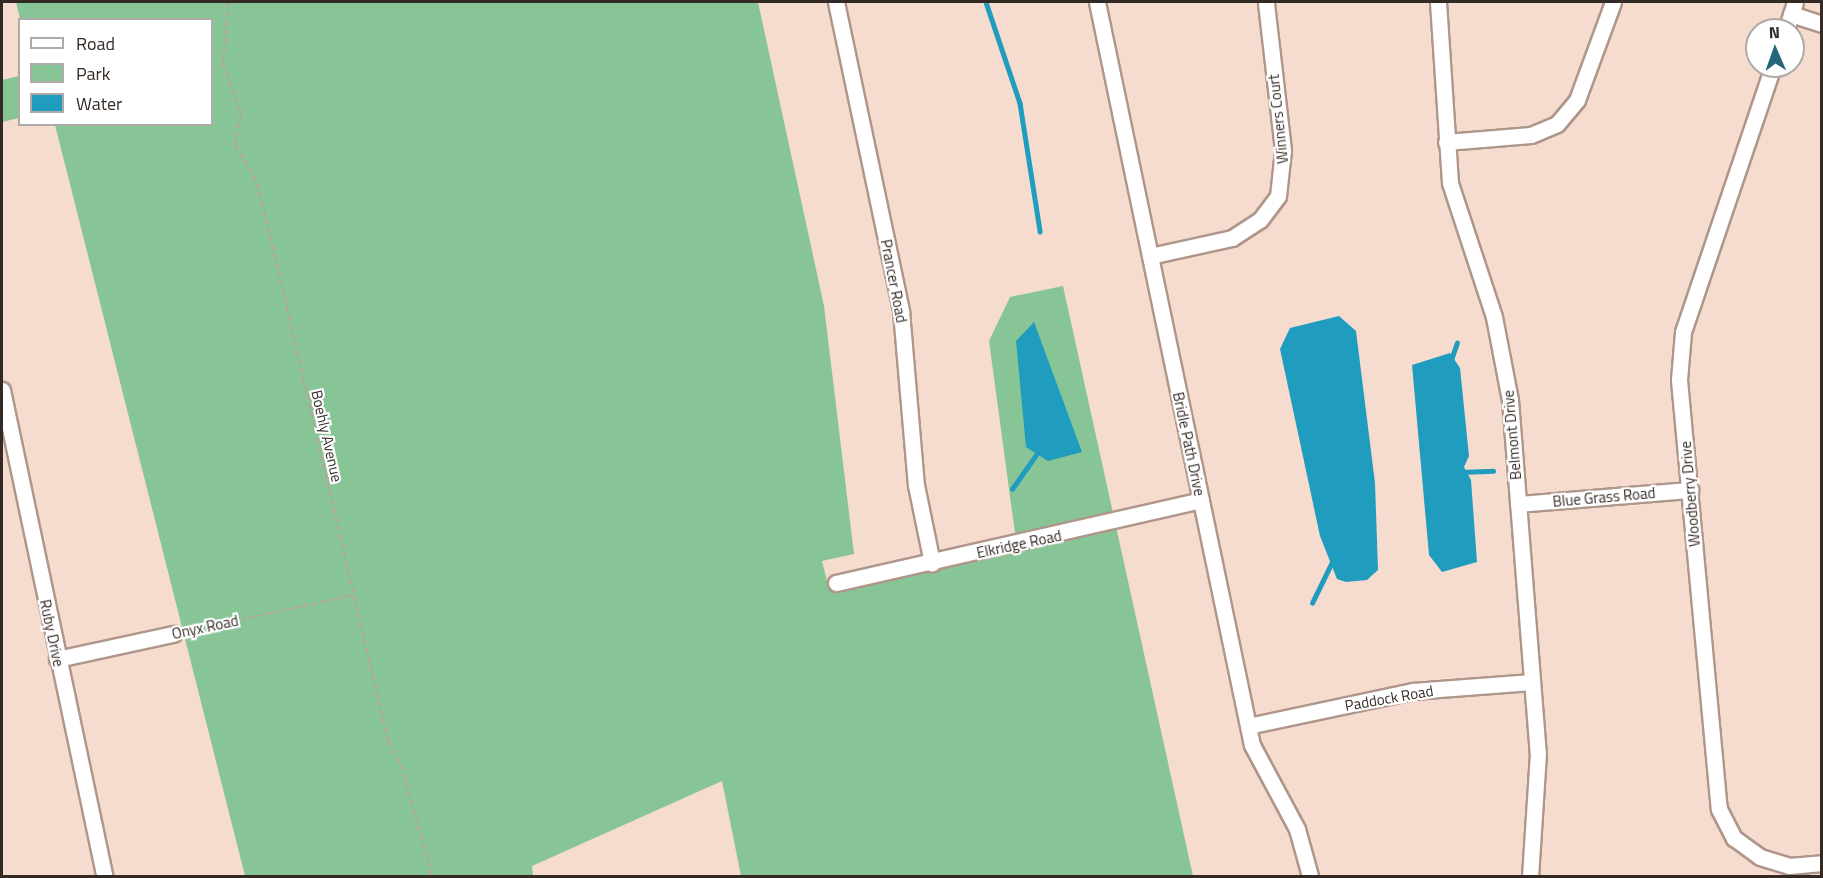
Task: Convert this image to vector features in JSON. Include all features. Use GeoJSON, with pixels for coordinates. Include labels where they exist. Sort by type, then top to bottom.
{"type":"FeatureCollection","features":[{"type":"Feature","properties":{"kind":"street","name":"Prancer Road"},"geometry":{"type":"LineString","coordinates":[[836,2],[901,311],[916,485],[932,563]]}},
{"type":"Feature","properties":{"kind":"street","name":"Bridle Path Drive"},"geometry":{"type":"LineString","coordinates":[[1097,2],[1248,726],[1264,776],[1302,842],[1310,876]]}},
{"type":"Feature","properties":{"kind":"street","name":"Winners Court"},"geometry":{"type":"LineString","coordinates":[[1150,256],[1232,238],[1260,220],[1278,196],[1283,150],[1266,2]]}},
{"type":"Feature","properties":{"kind":"street","name":"Belmont Drive"},"geometry":{"type":"LineString","coordinates":[[1438,2],[1446,142],[1453,198],[1502,350],[1518,504],[1538,791],[1530,876]]}},
{"type":"Feature","properties":{"kind":"street"},"geometry":{"type":"LineString","coordinates":[[1446,142],[1531,135],[1557,124],[1577,100],[1613,2]]}},
{"type":"Feature","properties":{"kind":"street"},"geometry":{"type":"LineString","coordinates":[[1793,8],[1821,24]]}},
{"type":"Feature","properties":{"kind":"street","name":"Woodberry Drive"},"geometry":{"type":"LineString","coordinates":[[1769,78],[1680,344],[1689,490],[1721,815],[1734,838],[1760,857],[1789,866],[1821,863]]}},
{"type":"Feature","properties":{"kind":"street","name":"Ruby Drive"},"geometry":{"type":"LineString","coordinates":[[2,390],[104,876]]}},
{"type":"Feature","properties":{"kind":"street","name":"Blue Grass Road"},"geometry":{"type":"LineString","coordinates":[[1518,504],[1689,490]]}},
{"type":"Feature","properties":{"kind":"street","name":"Elkridge Road"},"geometry":{"type":"LineString","coordinates":[[836,583],[1201,500]]}},
{"type":"Feature","properties":{"kind":"street","name":"Onyx Road"},"geometry":{"type":"LineString","coordinates":[[57,659],[173,634]]}},
{"type":"Feature","properties":{"kind":"street","name":"Paddock Road"},"geometry":{"type":"LineString","coordinates":[[1248,726],[1413,691],[1532,682]]}},
{"type":"Feature","properties":{"kind":"path","name":"Boehly Avenue"},"geometry":{"type":"LineString","coordinates":[[228,2],[223,64],[241,113],[235,145],[254,175],[264,210],[388,741],[401,765],[432,876]]}},
{"type":"Feature","properties":{"kind":"path","name":"Onyx Road"},"geometry":{"type":"LineString","coordinates":[[173,634],[354,595]]}},
{"type":"Feature","properties":{"kind":"green space"},"geometry":{"type":"Polygon","coordinates":[[[16,2],[758,2],[824,306],[854,554],[822,561],[829,589],[1017,548],[989,341],[1010,297],[1063,286],[1193,876],[741,876],[722,781],[532,866],[533,876],[245,876],[55,126],[213,126],[213,18],[20,18],[16,2]]]}},
{"type":"Feature","properties":{"kind":"green space"},"geometry":{"type":"Polygon","coordinates":[[[18,76],[18,118],[2,122],[2,80],[18,76]]]}},
{"type":"Feature","properties":{"kind":"water"},"geometry":{"type":"Polygon","coordinates":[[[1339,316],[1356,331],[1375,483],[1378,570],[1367,580],[1346,582],[1337,579],[1320,536],[1280,349],[1290,328],[1339,316]]]}},
{"type":"Feature","properties":{"kind":"water"},"geometry":{"type":"Polygon","coordinates":[[[1034,322],[1082,452],[1048,461],[1026,447],[1016,341],[1034,322]]]}},
{"type":"Feature","properties":{"kind":"water"},"geometry":{"type":"Polygon","coordinates":[[[1450,353],[1460,368],[1469,456],[1464,467],[1471,480],[1477,562],[1442,572],[1429,555],[1412,365],[1450,353]]]}},
{"type":"Feature","properties":{"kind":"waterway"},"geometry":{"type":"LineString","coordinates":[[986,2],[1020,103],[1040,231]]}},
{"type":"Feature","properties":{"kind":"waterway"},"geometry":{"type":"LineString","coordinates":[[1451,360],[1457,343]]}},
{"type":"Feature","properties":{"kind":"waterway"},"geometry":{"type":"LineString","coordinates":[[1012,489],[1036,455]]}},
{"type":"Feature","properties":{"kind":"waterway"},"geometry":{"type":"LineString","coordinates":[[1460,472],[1493,471]]}},
{"type":"Feature","properties":{"kind":"waterway"},"geometry":{"type":"LineString","coordinates":[[1312,603],[1332,562]]}}]}
